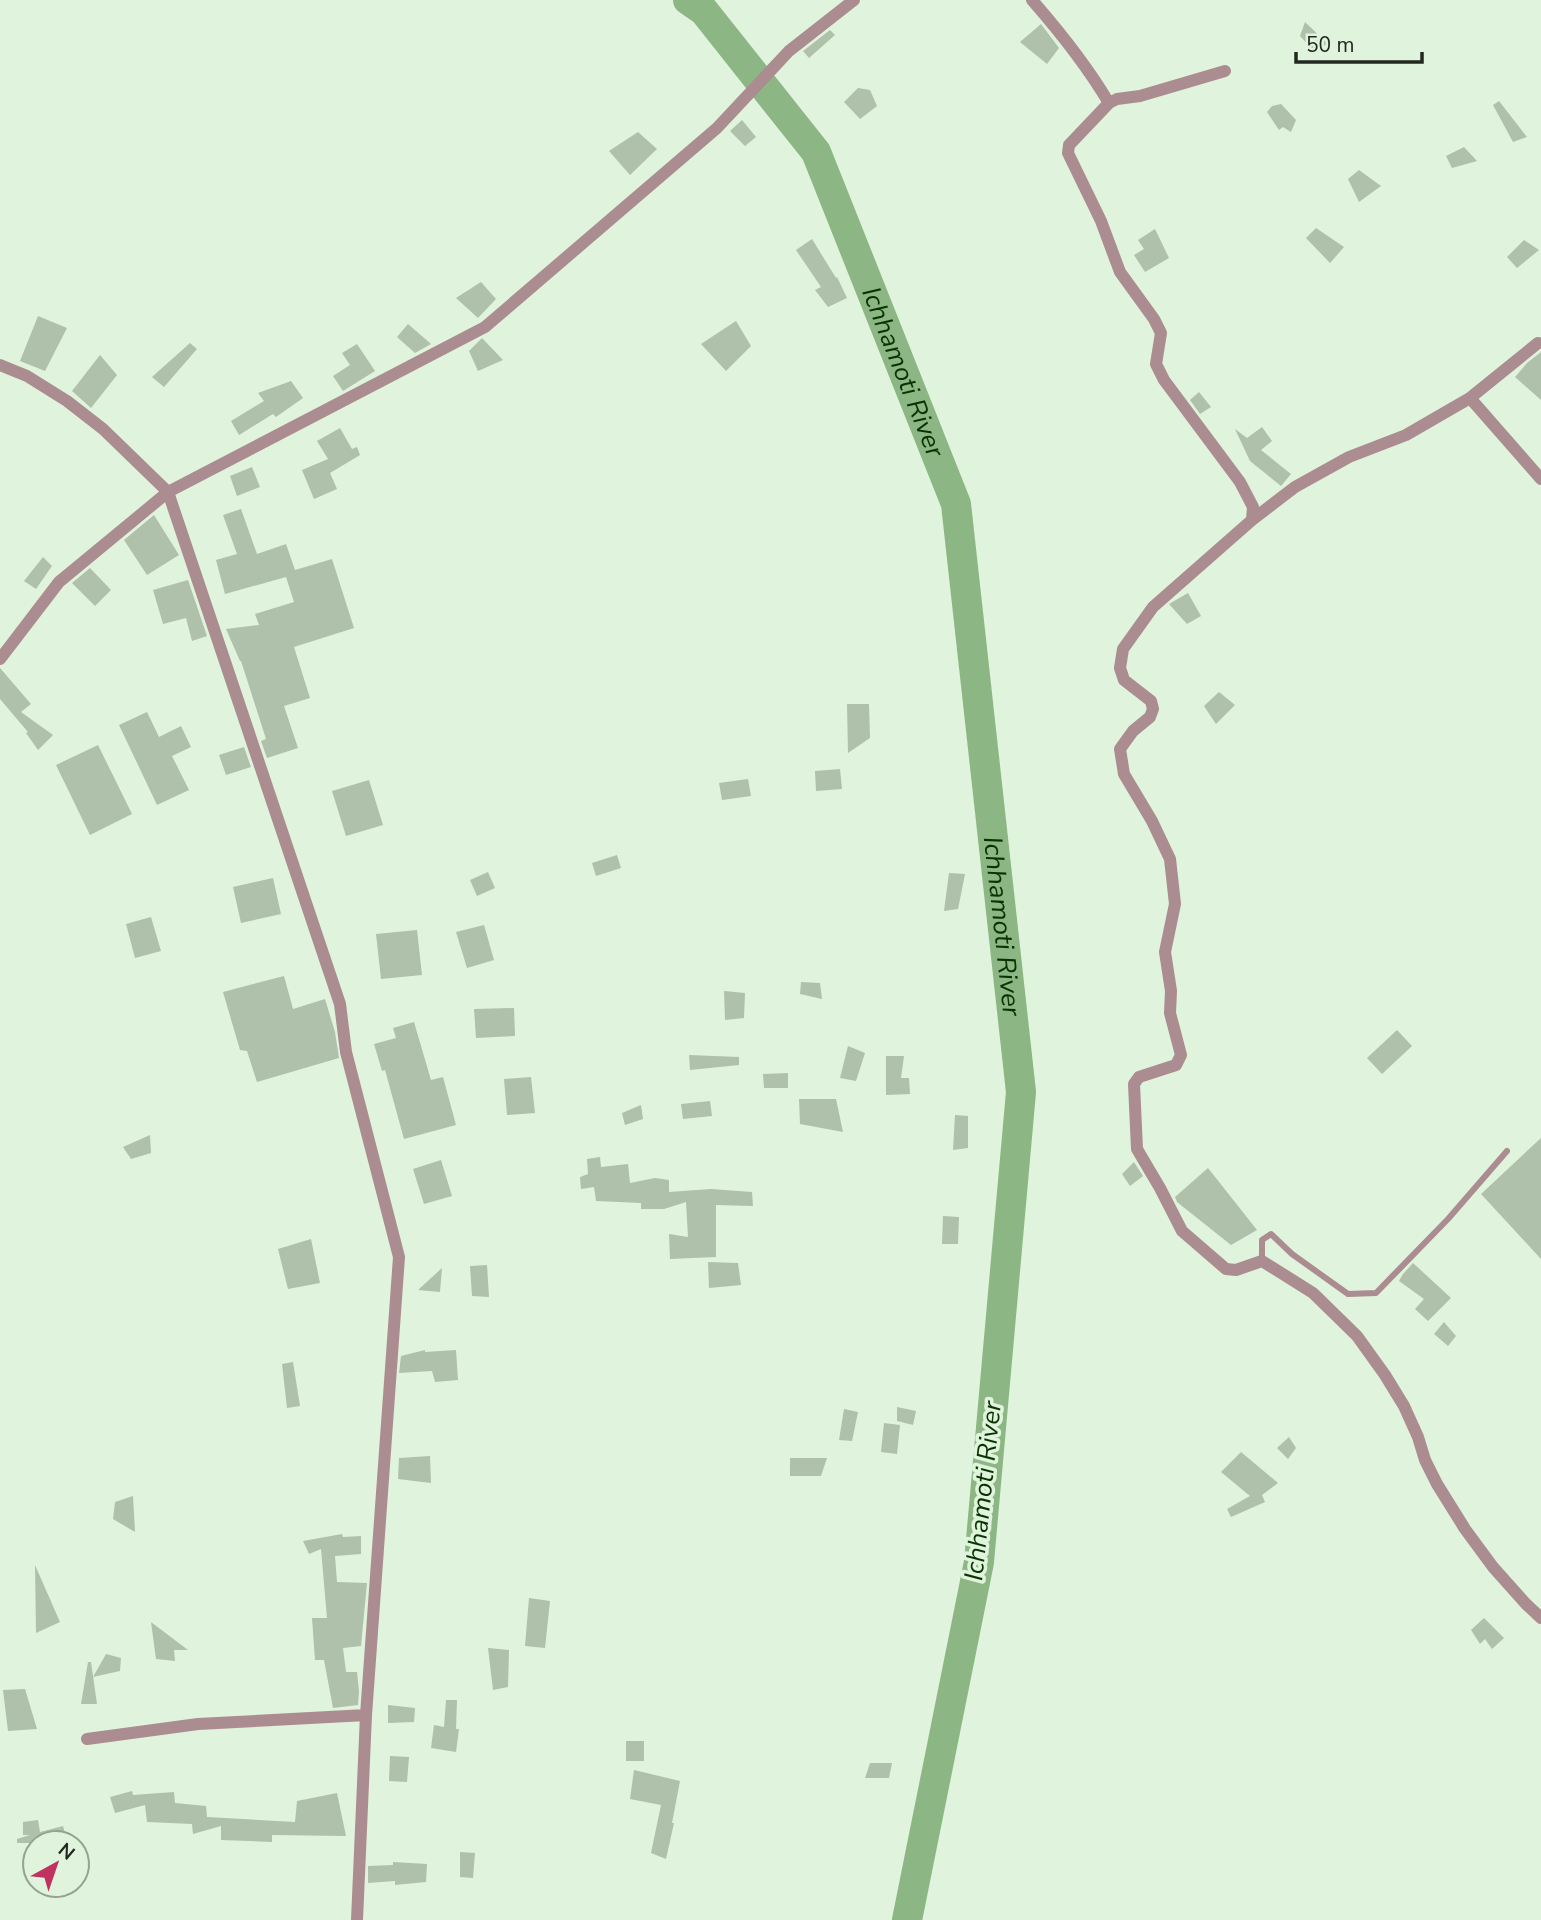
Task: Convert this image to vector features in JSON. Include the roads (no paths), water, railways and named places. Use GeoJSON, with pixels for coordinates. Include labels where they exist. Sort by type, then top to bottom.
{"type":"FeatureCollection","features":[{"type":"Feature","properties":{"kind":"street"},"geometry":{"type":"LineString","coordinates":[[0,659],[59,582],[169,492],[485,327],[717,128],[789,51],[854,0]]}},
{"type":"Feature","properties":{"kind":"street"},"geometry":{"type":"LineString","coordinates":[[1032,0],[1054,25],[1110,103]]}},
{"type":"Feature","properties":{"kind":"street"},"geometry":{"type":"LineString","coordinates":[[1225,71],[1140,96],[1117,99],[1069,145],[1068,153],[1101,222],[1120,272],[1161,333],[1156,363],[1164,380],[1240,482],[1253,508],[1252,520]]}},
{"type":"Feature","properties":{"kind":"street"},"geometry":{"type":"LineString","coordinates":[[1538,343],[1471,398],[1406,435],[1349,457],[1295,487],[1252,520],[1153,607],[1123,649],[1119,668],[1124,680],[1151,701],[1153,709],[1150,717],[1133,731],[1121,749],[1124,774],[1152,821],[1170,859],[1175,904],[1165,953],[1171,991],[1170,1013],[1181,1055],[1176,1065],[1139,1077],[1134,1084],[1137,1149],[1182,1231],[1226,1269],[1236,1269],[1262,1261],[1313,1293],[1357,1336],[1404,1406],[1425,1460],[1465,1529],[1493,1567],[1541,1618]]}},
{"type":"Feature","properties":{"kind":"street"},"geometry":{"type":"LineString","coordinates":[[0,365],[27,376],[67,401],[103,429],[169,492],[340,1004],[346,1052],[399,1256],[366,1715],[358,1920]]}},
{"type":"Feature","properties":{"kind":"street"},"geometry":{"type":"LineString","coordinates":[[1471,398],[1541,479]]}},
{"type":"Feature","properties":{"kind":"street"},"geometry":{"type":"LineString","coordinates":[[87,1739],[198,1724],[366,1715]]}},
{"type":"Feature","properties":{"kind":"lane"},"geometry":{"type":"LineString","coordinates":[[1262,1261],[1262,1240],[1271,1234],[1292,1254],[1348,1294],[1376,1293],[1448,1219],[1507,1151]]}},
{"type":"Feature","properties":{"kind":"waterway","name":"Ichhamoti River"},"geometry":{"type":"LineString","coordinates":[[688,0],[704,11],[816,152],[956,504],[1021,1092],[979,1562],[907,1920]]}}]}
